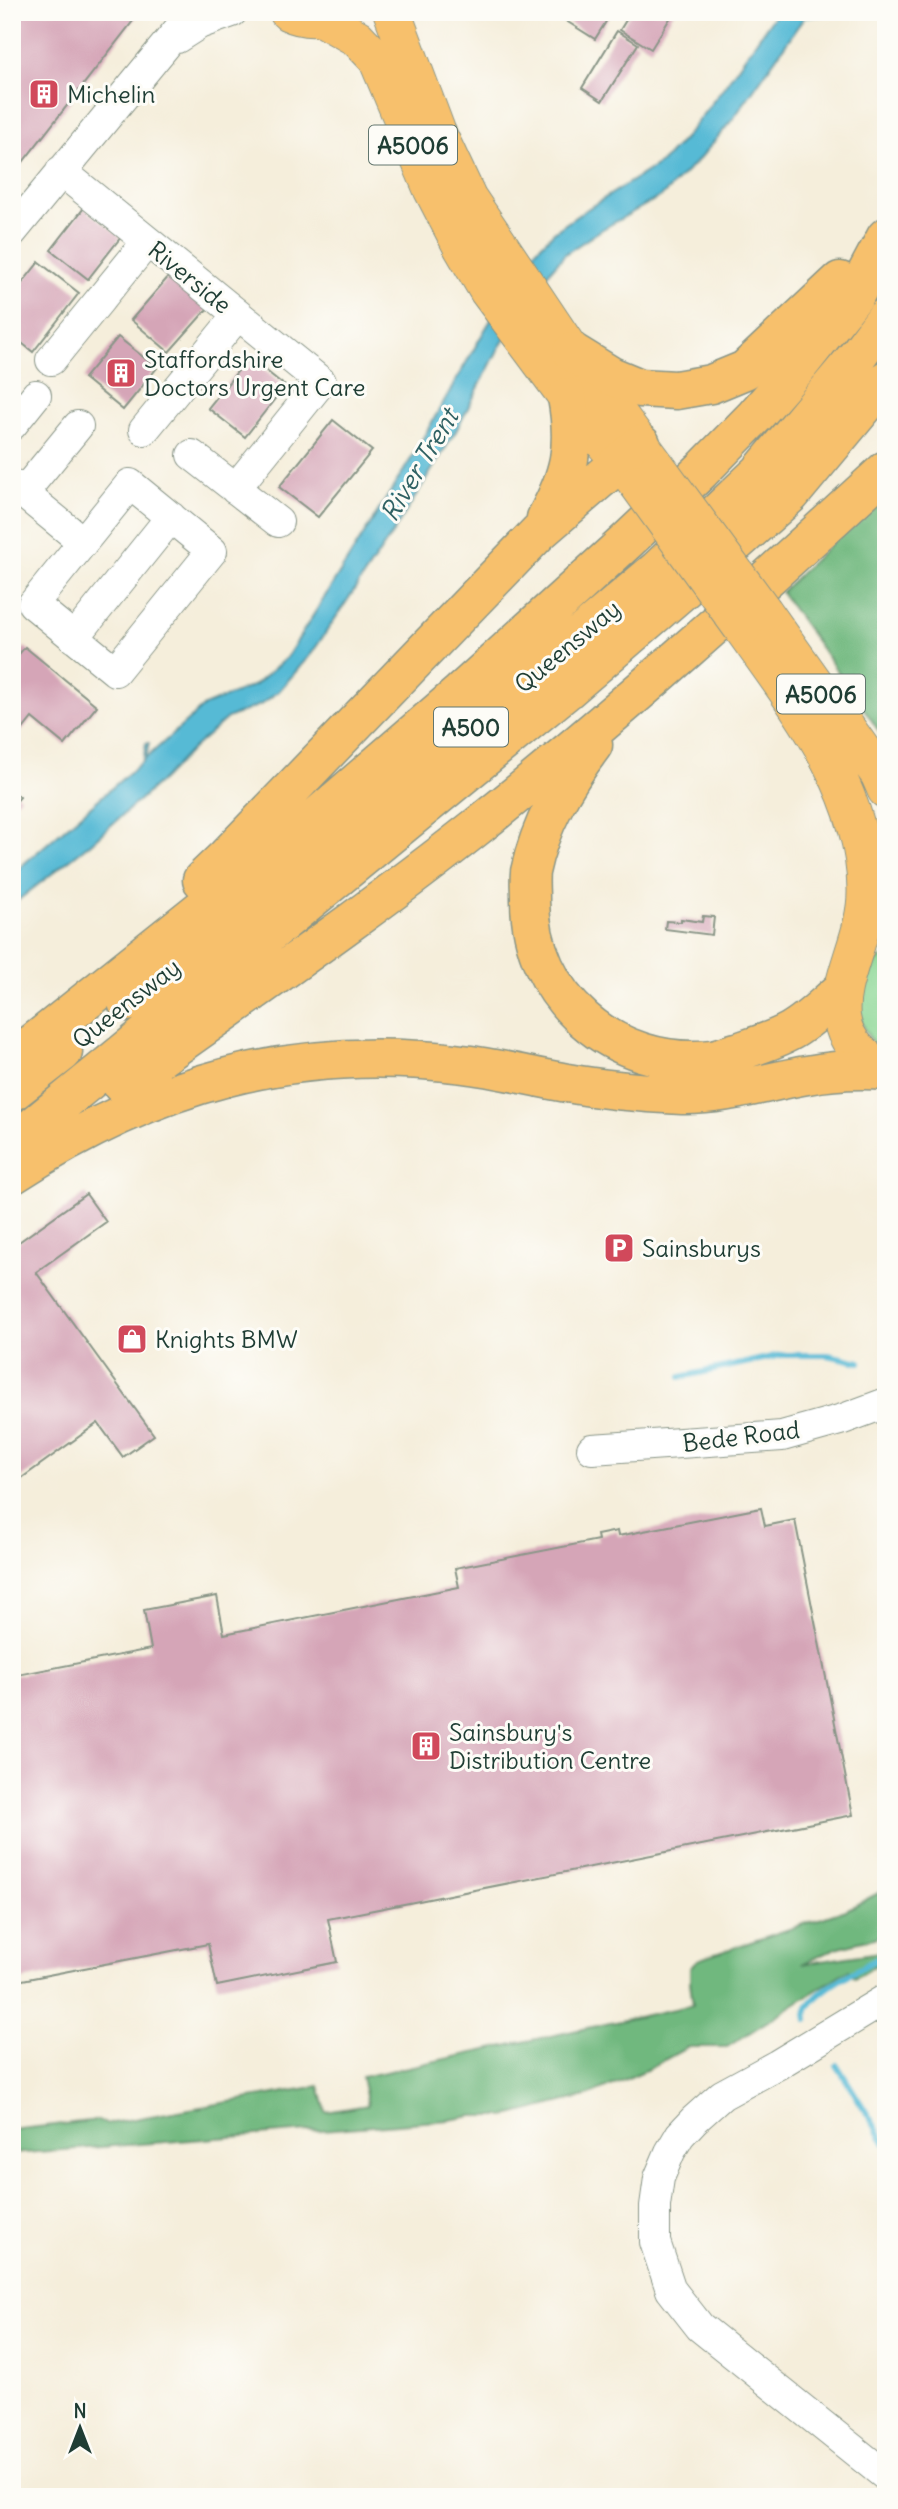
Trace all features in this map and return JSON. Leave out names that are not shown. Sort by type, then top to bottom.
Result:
[{"type":"highway","points":[[539,532],[562,488],[568,470],[572,423],[562,365],[611,376],[640,388],[658,390],[695,388],[729,378],[745,370],[832,290],[886,228]]},
{"type":"highway","points":[[12,1060],[318,815],[460,693],[646,524],[755,416],[796,369],[855,295],[886,237]]},
{"type":"highway","name":"Queensway","points":[[12,1092],[394,792],[657,570],[760,472],[886,317]]},
{"type":"highway","name":"Queensway","points":[[12,1144],[566,691],[683,590],[791,494],[886,380]]},
{"type":"highway","points":[[12,1054],[226,858],[539,532],[639,464]]},
{"type":"highway","points":[[12,1163],[336,934],[475,828],[623,704],[795,554],[886,470]]},
{"type":"highway","points":[[623,704],[575,769],[548,816],[530,875],[529,917],[544,969],[553,987],[576,1012],[607,1038],[642,1053],[676,1059],[713,1059],[758,1045],[792,1030],[846,980]]},
{"type":"highway","points":[[12,1175],[57,1146],[110,1118],[182,1089],[261,1068],[308,1061],[419,1059],[467,1064],[624,1091],[686,1095],[737,1090],[852,1069],[886,1070]]},
{"type":"main road","name":"A5006","points":[[393,12],[437,132],[500,278],[562,365],[617,415],[639,464],[753,620],[872,763],[886,790]]},
{"type":"main road","name":"A5006","points":[[303,14],[357,38],[377,59],[432,189],[461,247],[500,278]]},
{"type":"main road","name":"A5006","points":[[753,620],[797,706],[835,767],[853,810],[865,859],[867,893],[861,929],[846,980]]},
{"type":"main road","points":[[886,939],[864,951],[846,980],[840,1010],[847,1035],[867,1060],[886,1070]]},
{"type":"street","points":[[12,232],[193,12]]},
{"type":"street","points":[[171,42],[199,24],[232,12]]},
{"type":"street","name":"Riverside","points":[[61,171],[321,382],[235,489]]},
{"type":"street","points":[[51,360],[147,242]]},
{"type":"street","points":[[144,430],[237,316]]},
{"type":"street","points":[[12,425],[36,396]]},
{"type":"street","points":[[78,426],[18,489],[83,542]]},
{"type":"street","points":[[192,455],[278,522]]},
{"type":"street","points":[[130,484],[171,517],[212,551],[115,671],[33,604],[130,484]]},
{"type":"street","points":[[74,638],[171,517]]},
{"type":"street","name":"Bede Road","points":[[592,1449],[782,1436],[843,1419],[886,1403]]},
{"type":"street","points":[[886,1999],[722,2095],[694,2120],[680,2135],[659,2178],[655,2206],[655,2242],[671,2290],[700,2327],[886,2476]]},
{"type":"green space","points":[[886,490],[886,742],[781,592]]},
{"type":"green space","points":[[886,956],[886,1054],[875,1048],[855,1011],[863,979],[871,966]]},
{"type":"green space","points":[[886,1889],[886,1935],[836,1948],[802,1964],[886,1951],[886,1959],[855,1978],[848,1970],[727,2047],[688,2047],[646,2070],[590,2095],[507,2116],[472,2116],[12,2154],[12,2130],[98,2120],[106,2124],[319,2086],[326,2112],[368,2105],[362,2077],[693,2005],[690,1967],[697,1960],[846,1910]]},
{"type":"water","name":"River Trent","points":[[777,12],[808,12],[733,119],[701,157],[663,195],[565,254],[548,273],[499,348],[456,431],[394,531],[312,653],[279,691],[260,705],[227,718],[91,843],[12,905],[12,874],[143,761],[146,743],[149,743],[146,758],[204,706],[255,685],[287,657],[411,459],[531,255],[554,232],[662,162],[721,91]]},
{"type":"building","name":"Michelin","points":[[12,12],[140,12],[12,176]]},
{"type":"building","points":[[567,12],[612,12],[595,39],[563,19]]},
{"type":"building","points":[[631,12],[674,12],[651,49],[620,30]]},
{"type":"building","points":[[617,31],[638,44],[602,101],[582,88]]},
{"type":"building","points":[[84,208],[121,237],[88,279],[51,250]]},
{"type":"building","points":[[39,262],[79,293],[33,352],[12,335],[12,296]]},
{"type":"building","points":[[170,275],[208,308],[169,352],[131,320]]},
{"type":"building","name":"Staffordshire Doctors Urgent Care","points":[[118,337],[157,368],[123,410],[84,378]]},
{"type":"building","points":[[249,357],[285,386],[245,437],[208,408]]},
{"type":"building","points":[[333,420],[372,451],[318,517],[279,487]]},
{"type":"building","points":[[25,647],[97,706],[65,745],[32,718],[12,743],[12,662]]},
{"type":"building","points":[[12,790],[20,797],[12,806]]},
{"type":"building","points":[[703,916],[714,917],[712,935],[665,929],[666,921],[681,922],[681,919],[702,922]]},
{"type":"building","points":[[86,1194],[106,1222],[36,1272],[154,1435],[123,1457],[98,1423],[12,1485],[12,1247]]},
{"type":"building","name":"Sainsbury's Distribution Centre","points":[[761,1508],[765,1526],[795,1520],[853,1815],[328,1919],[337,1962],[217,1986],[208,1944],[12,1982],[12,1676],[151,1649],[144,1610],[217,1596],[224,1634],[459,1587],[455,1568],[598,1540],[597,1535],[617,1531],[618,1536]]},
{"type":"waterway","points":[[806,15],[835,12]]},
{"type":"waterway","points":[[681,1377],[781,1355],[828,1355],[860,1362]]},
{"type":"waterway","points":[[807,2019],[807,2010],[823,1991],[886,1954]]},
{"type":"waterway","points":[[837,2065],[886,2144]]},
{"type":"place","name":"Michelin","points":[[44,94]]},
{"type":"place","name":"Staffordshire Doctors Urgent Care","points":[[121,373]]},
{"type":"place","name":"Sainsburys","points":[[619,1248]]},
{"type":"place","name":"Knights BMW","points":[[132,1339]]},
{"type":"place","name":"Sainsbury's Distribution Centre","points":[[426,1746]]}]
